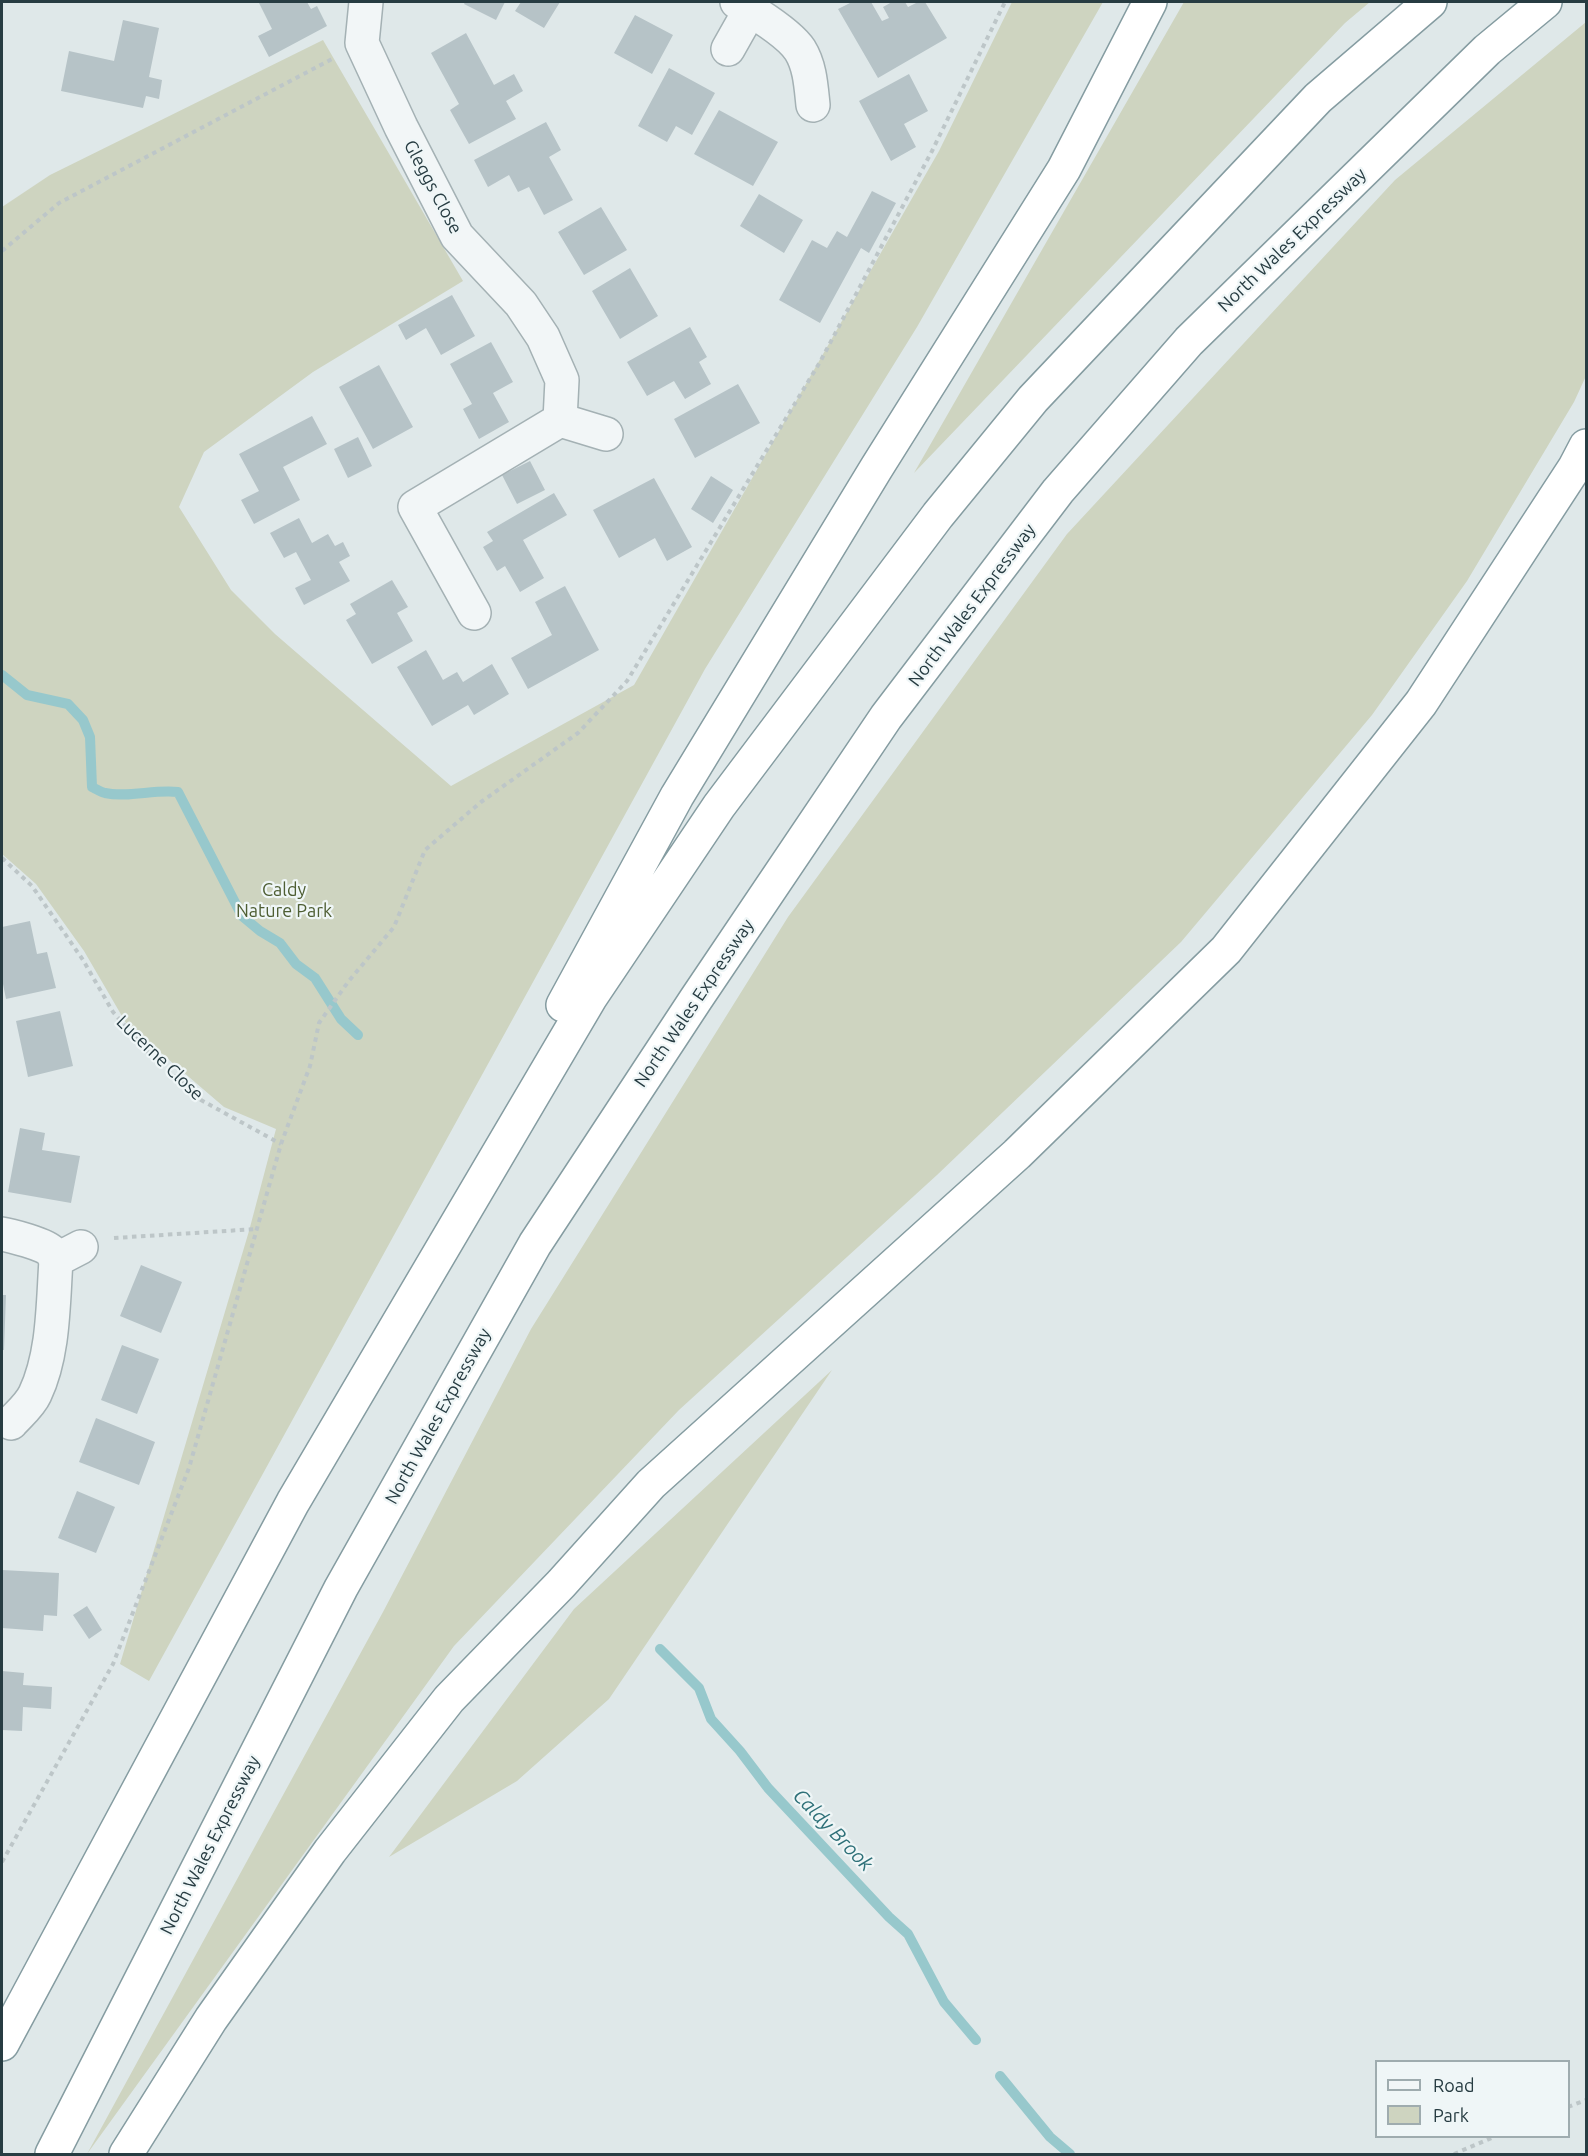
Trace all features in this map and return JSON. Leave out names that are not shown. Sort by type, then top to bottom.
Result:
[{"type":"highway","points":[[2,2044],[293,1502],[677,796],[870,477],[1064,169],[1150,2]]},
{"type":"highway","points":[[293,1502],[590,998],[719,806],[848,633],[938,515],[1033,399],[1318,98],[1430,2]]},
{"type":"highway","name":"North Wales Expressway","points":[[52,2154],[340,1588],[535,1244],[696,999],[886,717],[1058,491],[1189,341],[1487,50],[1545,2]]},
{"type":"highway","points":[[126,2154],[211,2019],[323,1860],[449,1699],[561,1584],[651,1484],[1017,1155],[1226,950],[1421,703],[1587,446]]},
{"type":"street","points":[[362,43],[366,2]]},
{"type":"street","points":[[728,50],[744,6],[776,28],[800,50],[810,74],[813,105]]},
{"type":"street","name":"Gleggs Close","points":[[362,43],[401,127],[457,236],[521,304],[543,336],[562,380],[560,420]]},
{"type":"street","points":[[474,613],[415,507],[560,420],[606,434]]},
{"type":"street","points":[[2,1234],[45,1246],[52,1251],[68,1253],[44,1370],[34,1396],[12,1429]]},
{"type":"path","points":[[2,1862],[113,1664],[189,1468],[281,1144],[310,1066],[319,1023],[348,982],[393,927],[425,850],[481,802],[578,733],[627,681],[820,362],[932,151],[1005,2]]},
{"type":"path","points":[[2,250],[59,203],[362,43]]},
{"type":"path","name":"Lucerne Close","points":[[2,858],[32,886],[82,960],[112,1012],[148,1052],[201,1100],[281,1144]]},
{"type":"path","points":[[68,1253],[116,1237],[257,1229]]},
{"type":"path","points":[[1570,2107],[1587,2100]]},
{"type":"path","points":[[1454,2154],[1491,2138]]},
{"type":"green space","name":"Caldy Nature Park","points":[[1012,2],[1103,2],[917,327],[705,669],[149,1681],[120,1664],[249,1231],[276,1129],[224,1107],[126,1023],[84,951],[36,884],[2,854],[2,207],[50,175],[323,40],[463,281],[313,372],[204,452],[179,507],[231,590],[275,634],[451,786],[634,685],[939,151]]},
{"type":"green space","points":[[1184,2],[1370,2],[1345,23],[914,473]]},
{"type":"green space","points":[[1586,22],[1586,376],[1574,402],[1467,581],[1372,715],[1181,942],[937,1175],[679,1410],[454,1646],[87,2154],[383,1612],[531,1329],[788,917],[1067,534],[1395,180]]},
{"type":"green space","points":[[832,1370],[609,1699],[517,1781],[389,1857],[574,1609]]},
{"type":"building","points":[[307,2],[311,9],[317,6],[327,26],[269,57],[258,36],[272,29],[259,3]]},
{"type":"building","points":[[465,2],[505,2],[496,20],[464,4]]},
{"type":"building","points":[[521,2],[560,2],[544,28],[515,11]]},
{"type":"building","points":[[852,2],[871,2],[882,21],[889,18],[883,7],[892,2],[905,2],[908,7],[918,2],[925,2],[947,38],[878,78],[838,9]]},
{"type":"building","points":[[635,15],[673,35],[652,74],[614,53]]},
{"type":"building","points":[[123,20],[159,28],[149,77],[162,80],[159,99],[146,96],[143,108],[61,91],[69,51],[114,61]]},
{"type":"building","points":[[466,33],[494,85],[514,74],[523,91],[506,101],[516,119],[469,144],[450,110],[459,104],[431,53]]},
{"type":"building","points":[[669,68],[715,93],[692,135],[676,126],[667,142],[638,126]]},
{"type":"building","points":[[909,74],[928,111],[904,124],[916,147],[891,161],[859,101]]},
{"type":"building","points":[[719,110],[778,142],[753,186],[694,154]]},
{"type":"building","points":[[546,122],[561,150],[549,157],[573,200],[544,215],[529,187],[518,192],[509,175],[488,187],[474,160]]},
{"type":"building","points":[[872,191],[896,203],[869,253],[861,248],[820,323],[779,300],[812,240],[827,248],[837,231],[847,237]]},
{"type":"building","points":[[759,194],[803,220],[784,253],[740,226]]},
{"type":"building","points":[[601,207],[627,250],[584,275],[558,232]]},
{"type":"building","points":[[630,268],[658,316],[620,339],[592,291]]},
{"type":"building","points":[[452,295],[475,336],[441,355],[426,328],[406,340],[398,325]]},
{"type":"building","points":[[690,327],[707,357],[699,362],[711,384],[685,399],[674,381],[647,396],[627,362]]},
{"type":"building","points":[[491,342],[513,382],[493,393],[509,422],[479,439],[463,409],[472,404],[450,364]]},
{"type":"building","points":[[379,365],[413,427],[373,449],[339,387]]},
{"type":"building","points":[[738,384],[760,423],[695,458],[674,419]]},
{"type":"building","points":[[312,416],[327,444],[283,467],[300,500],[254,524],[241,500],[259,491],[239,454]]},
{"type":"building","points":[[358,437],[372,466],[348,478],[334,449]]},
{"type":"building","points":[[530,461],[545,490],[517,504],[502,475]]},
{"type":"building","points":[[711,476],[733,490],[713,523],[691,509]]},
{"type":"building","points":[[654,478],[692,547],[667,561],[655,538],[619,558],[593,510]]},
{"type":"building","points":[[554,493],[567,515],[523,540],[544,578],[520,592],[505,566],[497,571],[483,547],[493,541],[487,532]]},
{"type":"building","points":[[299,518],[312,543],[328,534],[335,546],[343,542],[350,556],[339,562],[350,581],[304,605],[295,588],[311,580],[296,552],[284,558],[270,533]]},
{"type":"building","points":[[392,580],[408,607],[397,613],[413,641],[372,664],[346,620],[356,614],[350,604]]},
{"type":"building","points":[[565,586],[599,650],[528,689],[511,658],[552,635],[535,602]]},
{"type":"building","points":[[426,650],[443,680],[457,672],[463,682],[492,664],[509,694],[474,715],[468,705],[432,726],[397,667]]},
{"type":"building","points":[[30,921],[37,954],[47,952],[56,988],[6,999],[2,979],[2,927]]},
{"type":"building","points":[[60,1011],[73,1066],[28,1077],[16,1021]]},
{"type":"building","points":[[20,1128],[45,1133],[42,1150],[80,1156],[71,1203],[8,1192]]},
{"type":"building","points":[[141,1265],[182,1282],[161,1333],[120,1316]]},
{"type":"building","points":[[2,1295],[6,1295],[4,1350],[2,1350]]},
{"type":"building","points":[[122,1345],[159,1359],[137,1414],[101,1400]]},
{"type":"building","points":[[96,1418],[155,1442],[139,1485],[79,1462]]},
{"type":"building","points":[[77,1491],[115,1507],[96,1553],[58,1538]]},
{"type":"building","points":[[2,1570],[59,1573],[57,1616],[44,1615],[43,1631],[2,1628]]},
{"type":"building","points":[[87,1606],[102,1630],[89,1639],[73,1615]]},
{"type":"building","points":[[2,1671],[24,1673],[23,1685],[52,1687],[51,1709],[23,1707],[22,1731],[2,1730]]},
{"type":"waterway","name":"Caldy Brook","points":[[2,675],[27,695],[68,704],[83,720],[90,737],[92,787],[103,793],[114,794],[178,792],[242,916],[260,931],[280,943],[296,964],[315,978],[341,1019],[358,1035]]},
{"type":"waterway","name":"Caldy Brook","points":[[660,1649],[699,1688],[711,1719],[740,1751],[768,1788],[889,1917],[908,1934],[944,2002],[976,2040]]},
{"type":"waterway","name":"Caldy Brook","points":[[1000,2076],[1050,2137],[1070,2154]]}]
